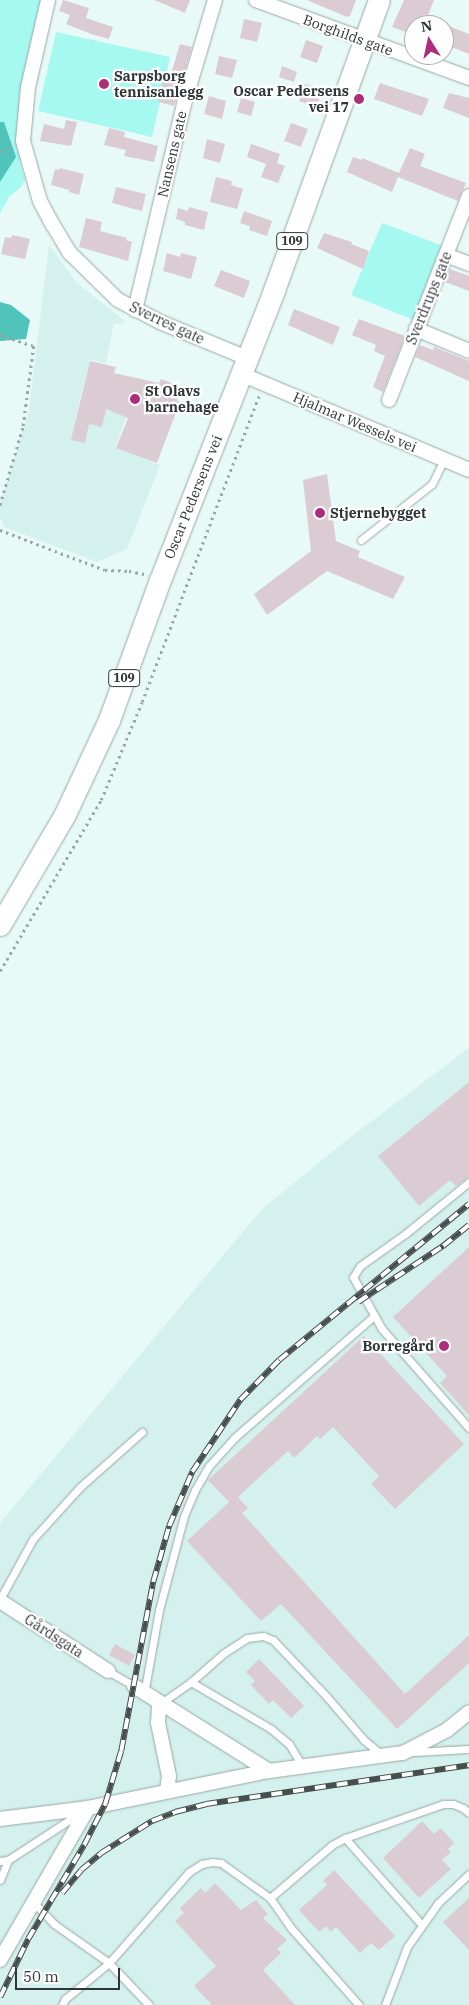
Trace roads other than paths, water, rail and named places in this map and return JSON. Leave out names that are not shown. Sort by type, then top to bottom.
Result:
[{"type":"main road","name":"Oscar Pedersens vei","points":[[0,925],[65,814],[84,777],[109,720],[160,580],[244,366],[380,0]]},
{"type":"street","name":"Sverres gate","points":[[48,0],[28,87],[23,141],[40,201],[70,253],[118,300],[244,366]]},
{"type":"street","name":"Nansens gate","points":[[135,310],[184,104],[215,0]]},
{"type":"street","name":"Borghilds gate","points":[[256,0],[469,78]]},
{"type":"street","name":"Sverdrups gate","points":[[389,400],[469,196]]},
{"type":"street","points":[[446,255],[469,264]]},
{"type":"street","points":[[416,330],[469,351]]},
{"type":"street","name":"Hjalmar Wessels vei","points":[[244,366],[469,470]]},
{"type":"street","name":"Gårdsgata","points":[[0,1600],[108,1671]]},
{"type":"street","points":[[139,1690],[269,1770]]},
{"type":"street","points":[[159,1704],[158,1723],[168,1768],[167,1791]]},
{"type":"street","points":[[0,1819],[88,1808],[269,1770],[403,1753],[447,1730],[469,1712]]},
{"type":"street","points":[[0,1960],[88,1808]]},
{"type":"lane","points":[[361,540],[432,484],[444,459]]},
{"type":"lane","points":[[469,1182],[405,1234],[365,1262],[354,1273],[354,1282],[374,1316],[408,1361],[469,1428]]},
{"type":"lane","points":[[108,1671],[139,1690],[184,1516],[195,1490],[209,1466],[234,1438],[374,1316]]},
{"type":"lane","points":[[0,1600],[33,1538],[80,1487],[142,1432]]},
{"type":"lane","points":[[159,1704],[191,1682],[224,1652],[247,1638],[263,1636],[273,1640],[327,1697],[364,1740],[385,1756]]},
{"type":"lane","points":[[191,1682],[271,1729],[289,1744],[302,1766]]},
{"type":"lane","points":[[403,1753],[469,1749]]},
{"type":"lane","points":[[270,1898],[332,1845],[345,1838],[442,1804],[453,1804],[469,1813]]},
{"type":"lane","points":[[0,1862],[8,1860],[88,1808]]},
{"type":"lane","points":[[345,1838],[422,1925]]},
{"type":"lane","points":[[0,1880],[8,1860]]},
{"type":"lane","points":[[62,2005],[65,2000],[109,1963],[190,1872],[202,1864],[221,1863],[270,1898],[291,1928],[359,2005]]},
{"type":"lane","points":[[385,2005],[407,1947],[438,1903],[469,1874]]},
{"type":"lane","points":[[33,1902],[54,1924],[109,1963],[149,2005]]},
{"type":"railway","points":[[0,1997],[28,1939],[84,1845],[105,1804],[121,1751],[153,1582],[169,1526],[192,1472],[240,1400],[279,1360],[469,1204]]},
{"type":"railway","points":[[358,1302],[443,1246],[469,1225]]},
{"type":"railway","points":[[62,1893],[81,1870],[101,1853],[152,1821],[175,1812],[206,1804],[469,1765]]},
{"type":"place","name":"Sarpsborg tennisanlegg","points":[[104,84]]},
{"type":"place","name":"Oscar Pedersens vei 17","points":[[359,99]]},
{"type":"place","name":"St Olavs barnehage","points":[[135,399]]},
{"type":"place","name":"Stjernebygget","points":[[320,513]]},
{"type":"place","name":"Borregård","points":[[444,1346]]}]
